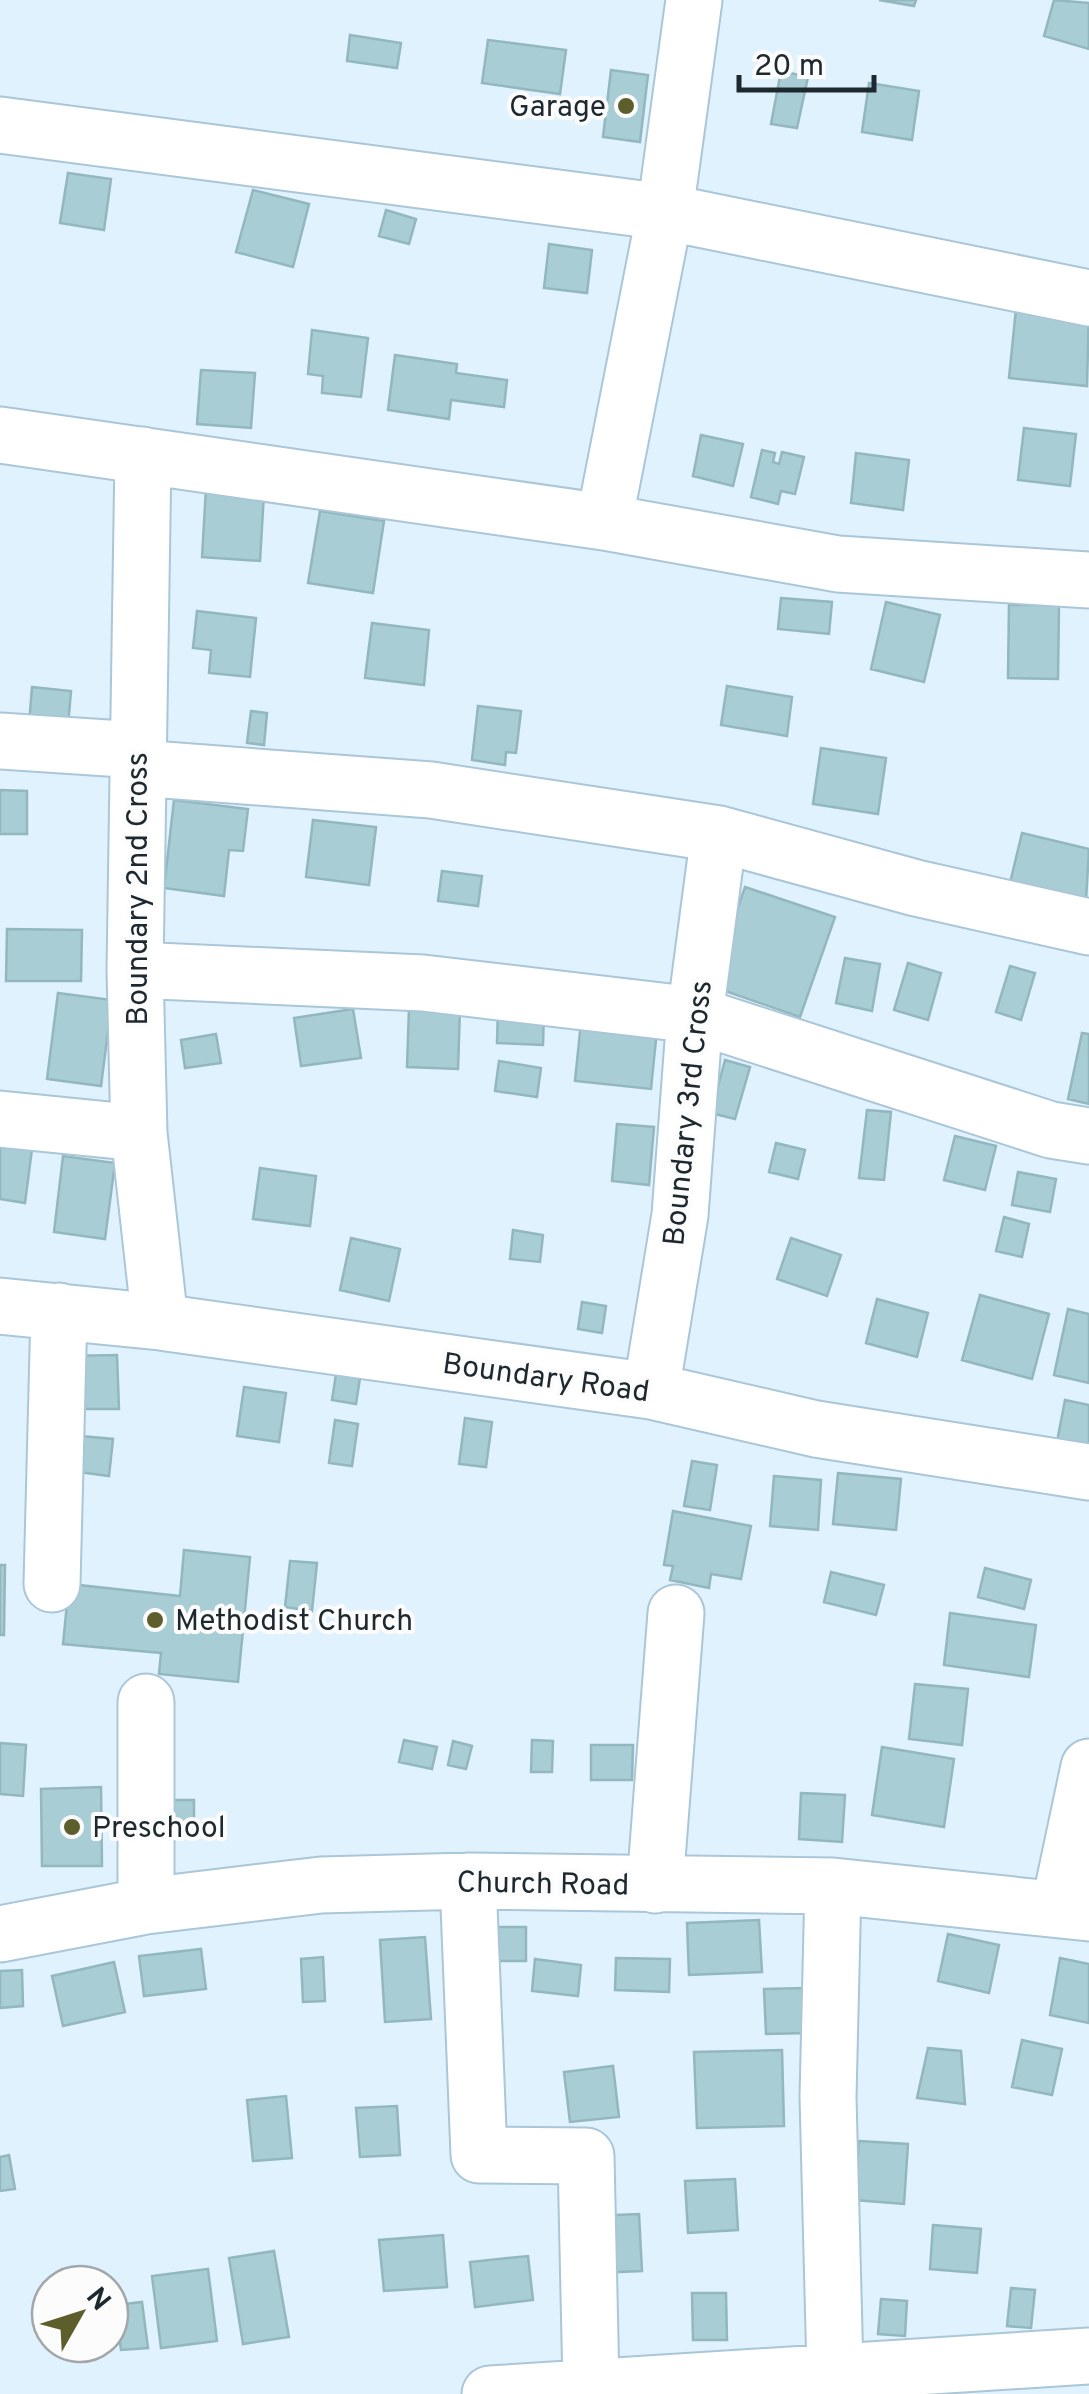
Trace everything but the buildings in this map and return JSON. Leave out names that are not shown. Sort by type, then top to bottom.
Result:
[{"type":"street","points":[[604,522],[665,212],[694,0]]},
{"type":"street","points":[[0,125],[665,212],[1089,298]]},
{"type":"street","points":[[0,436],[604,522],[838,564],[1089,580]]},
{"type":"street","name":"Boundary 2nd Cross","points":[[143,455],[134,970],[139,1133],[160,1322]]},
{"type":"street","points":[[0,741],[432,790],[719,834],[916,888],[1089,927]]},
{"type":"street","name":"Boundary 3rd Cross","points":[[650,1391],[680,1215],[695,1015],[719,834]]},
{"type":"street","points":[[134,970],[423,983],[695,1015],[1051,1130],[1089,1136]]},
{"type":"street","points":[[0,1119],[139,1133]]},
{"type":"street","name":"Boundary Road","points":[[0,1306],[160,1322],[650,1391],[816,1429],[1089,1472]]},
{"type":"street","points":[[52,1584],[59,1312]]},
{"type":"street","points":[[655,1885],[676,1613]]},
{"type":"street","points":[[146,1702],[146,1906]]},
{"type":"street","points":[[1074,1910],[1089,1767]]},
{"type":"street","points":[[468,1881],[479,2155],[586,2156],[566,2390]]},
{"type":"street","name":"Church Road","points":[[0,1934],[146,1906],[321,1884],[468,1881],[833,1886],[1074,1910]]},
{"type":"street","points":[[833,1886],[828,2097],[835,2370]]},
{"type":"street","points":[[490,2394],[835,2370],[1083,2369]]},
{"type":"place","name":"Garage","points":[[626,106]]},
{"type":"place","name":"Methodist Church","points":[[155,1620]]},
{"type":"place","name":"Preschool","points":[[72,1827]]}]
